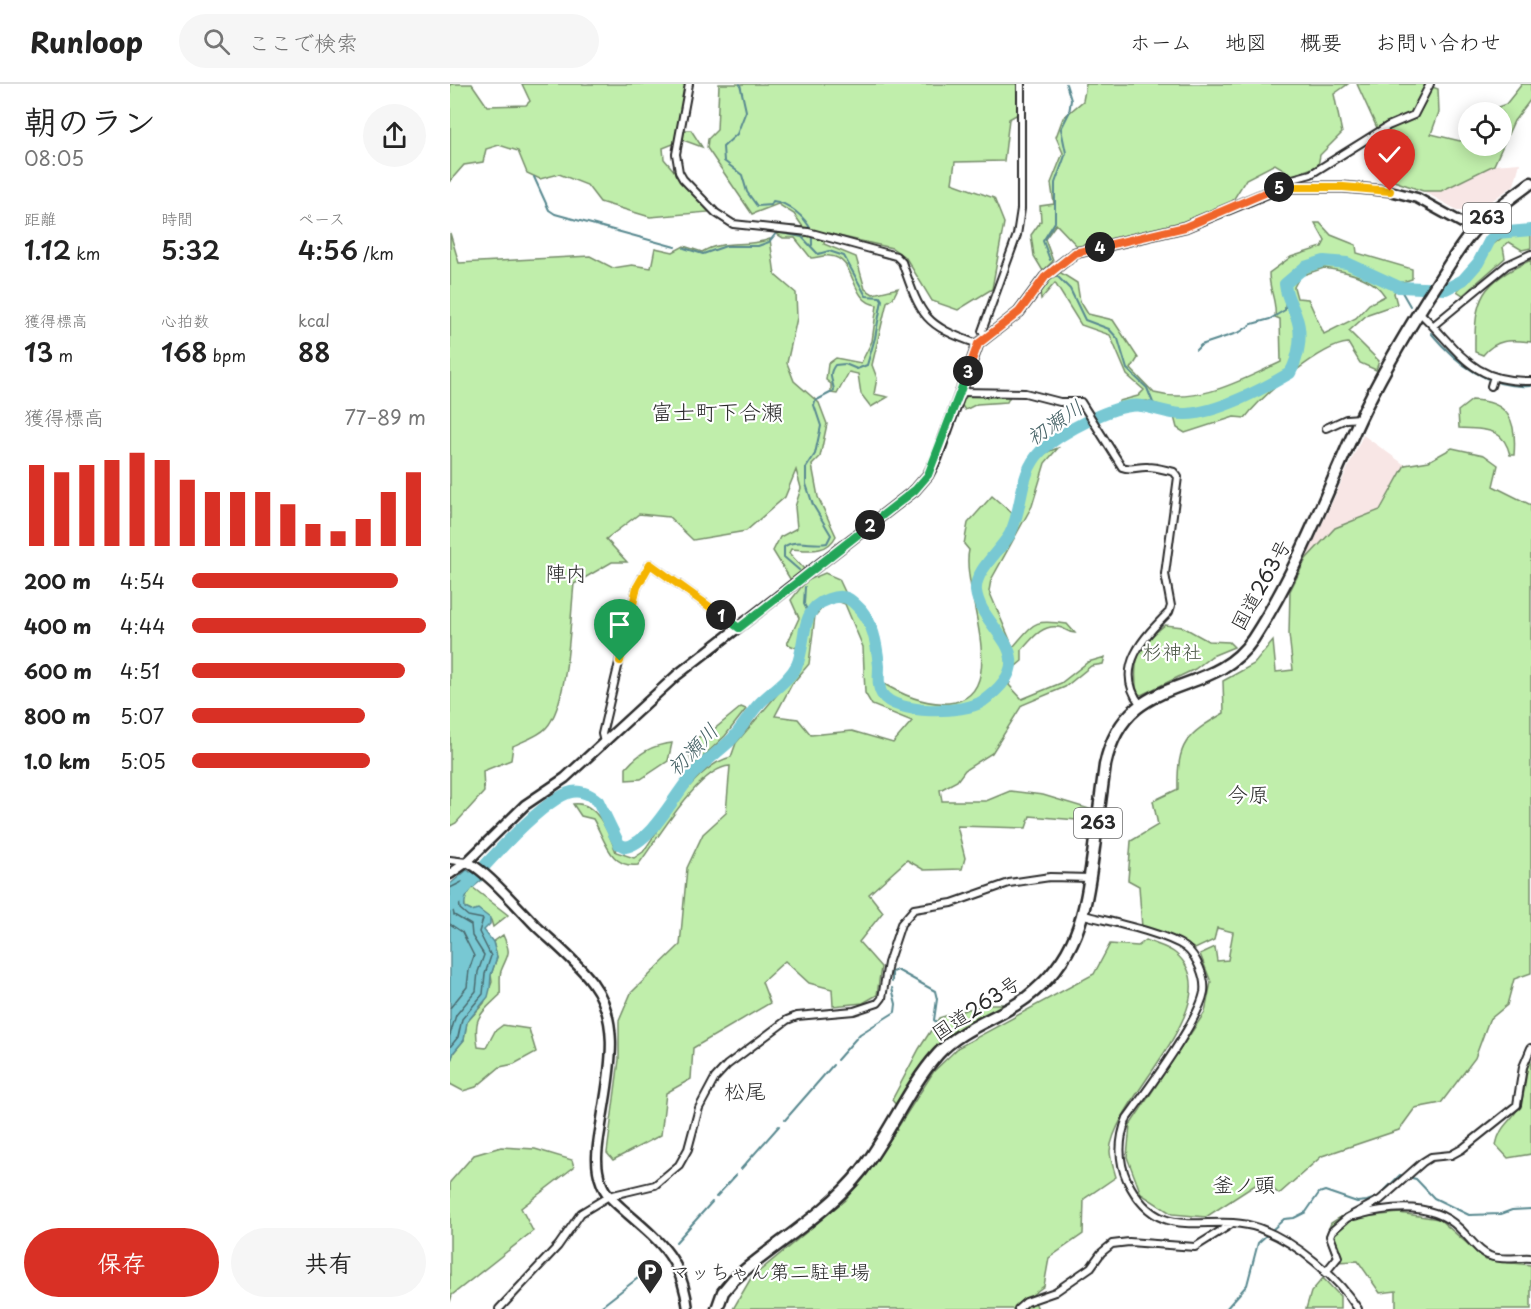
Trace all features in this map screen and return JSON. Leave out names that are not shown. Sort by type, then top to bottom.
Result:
[{"type":"highway","name":"国道263号","points":[[717,1309],[723,1292],[733,1280],[843,1191],[877,1148],[923,1072],[941,1050],[961,1035],[1014,1007],[1055,973],[1084,915],[1109,746],[1118,727],[1140,704],[1228,663],[1251,641],[1309,537],[1361,418],[1419,312],[1451,261],[1475,230],[1503,203],[1531,183]]},
{"type":"main road","points":[[450,874],[469,863],[512,816],[565,778],[677,675],[915,490],[928,475],[936,458],[959,393],[982,340],[1019,312],[1045,277],[1075,253],[1185,227],[1281,187],[1343,187],[1390,191],[1417,198],[1475,230]]},
{"type":"main road","points":[[469,863],[592,982],[605,1005],[610,1023],[610,1063],[597,1152],[601,1183],[609,1196],[670,1252],[680,1270],[688,1309]]},
{"type":"street","points":[[689,84],[676,154],[679,172],[716,213],[733,224],[808,232],[896,256],[902,262],[925,318],[935,326],[982,340],[982,331],[1017,235],[1021,209],[1021,84]]},
{"type":"street","points":[[1281,187],[1288,180],[1311,174],[1388,126],[1414,115],[1430,84]]},
{"type":"street","points":[[1434,326],[1507,265],[1531,254]]},
{"type":"street","points":[[1419,312],[1473,368],[1518,382],[1531,381]]},
{"type":"street","points":[[1491,386],[1494,376]]},
{"type":"street","points":[[959,393],[1025,393],[1060,402],[1081,402],[1122,467],[1160,468],[1174,472],[1178,477],[1165,574],[1171,606],[1169,612],[1140,640],[1132,658],[1131,678],[1136,698],[1140,704]]},
{"type":"street","points":[[1326,428],[1346,418],[1361,418]]},
{"type":"street","points":[[604,742],[602,734],[637,587],[650,564],[739,628]]},
{"type":"street","points":[[450,860],[469,863]]},
{"type":"street","points":[[499,1309],[558,1245],[581,1213],[609,1196],[655,1185],[679,1166],[688,1149],[699,1107],[715,1078],[727,1065],[787,1020],[796,1016],[854,1011],[878,1003],[882,998],[888,963],[901,924],[914,909],[952,903],[1009,883],[1050,877],[1090,878]]},
{"type":"street","points":[[1084,915],[1162,938],[1185,948],[1194,957],[1205,982],[1204,994],[1190,1024],[1127,1118],[1121,1132],[1121,1162],[1131,1188],[1147,1208],[1174,1221],[1204,1225],[1238,1222],[1262,1229],[1289,1244],[1325,1273],[1358,1309]]},
{"type":"street","points":[[1325,1273],[1338,1257],[1330,1236],[1332,1231],[1347,1218],[1380,1200],[1408,1174],[1431,1157],[1451,1155],[1462,1149],[1517,1105],[1523,1066],[1531,1048]]},
{"type":"street","points":[[1347,1218],[1370,1212],[1422,1209],[1440,1215],[1457,1225],[1484,1254],[1492,1257],[1531,1258]]},
{"type":"street","points":[[1018,1309],[1026,1302],[1055,1292],[1091,1267],[1101,1253],[1112,1244],[1129,1242],[1195,1247],[1238,1222]]},
{"type":"shaded area","points":[[1520,163],[1514,185],[1479,210],[1457,210],[1423,191],[1441,191],[1494,165]]},
{"type":"shaded area","points":[[1363,435],[1405,465],[1380,510],[1335,528],[1306,559]]},
{"type":"green space","points":[[450,84],[472,84],[487,106],[526,105],[530,101],[522,84],[687,84],[680,130],[691,130],[702,147],[683,140],[663,148],[664,159],[709,212],[650,217],[600,202],[587,185],[559,174],[540,179],[527,173],[518,151],[499,145],[486,149],[483,162],[464,165],[450,181]]},
{"type":"green space","points":[[719,84],[1019,84],[1018,114],[1009,119],[1004,161],[955,162],[952,183],[994,198],[1004,223],[992,289],[958,310],[932,301],[906,258],[892,248],[825,233],[824,244],[856,257],[865,289],[873,294],[898,288],[893,298],[887,302],[872,365],[877,378],[874,394],[888,397],[871,407],[861,394],[858,374],[849,372],[837,394],[831,393],[831,384],[826,380],[828,364],[836,358],[861,363],[872,341],[877,305],[868,302],[862,296],[845,264],[839,259],[828,256],[811,258],[795,238],[783,238],[775,233],[777,225],[803,227],[794,214],[778,204],[752,214],[707,148],[708,139],[717,130]]},
{"type":"green space","points":[[1086,84],[1348,84],[1334,94],[1342,133],[1320,155],[1318,166],[1293,175],[1275,164],[1246,179],[1232,202],[1185,224],[1078,247],[1056,224],[1045,239],[1053,261],[1043,271],[1034,256],[1031,235],[1041,221],[1040,206],[1054,204],[1051,183],[1063,153],[1056,137],[1063,118],[1083,101]]},
{"type":"green space","points":[[1357,84],[1424,84],[1438,89],[1439,112],[1431,134],[1458,141],[1458,156],[1498,156],[1494,165],[1441,191],[1423,191],[1394,181],[1386,173],[1382,139]]},
{"type":"green space","points":[[1522,84],[1531,84],[1531,99],[1512,125],[1512,102],[1508,102]]},
{"type":"green space","points":[[1315,223],[1320,223],[1331,235],[1356,245],[1357,253],[1412,269],[1412,279],[1399,283],[1394,293],[1397,304],[1368,314],[1349,331],[1379,361],[1376,370],[1360,363],[1348,343],[1337,346],[1323,352],[1293,373],[1264,397],[1245,418],[1234,417],[1185,433],[1177,428],[1172,409],[1147,401],[1119,404],[1119,401],[1138,396],[1144,390],[1127,375],[1110,335],[1081,325],[1055,283],[1041,299],[1040,291],[1058,271],[1077,283],[1080,301],[1088,314],[1113,320],[1138,358],[1131,369],[1154,393],[1187,396],[1203,393],[1235,383],[1281,362],[1280,319],[1275,317],[1269,273],[1291,257],[1322,247],[1325,241]],"holes":[[[1324,268],[1350,273],[1366,280],[1380,289],[1385,296],[1369,304],[1356,318],[1324,334],[1308,299],[1297,298],[1294,287],[1300,276]]]},
{"type":"green space","points":[[450,233],[459,263],[590,256],[613,268],[632,265],[651,268],[655,248],[673,252],[684,246],[702,252],[718,246],[762,242],[770,239],[775,275],[796,293],[797,318],[787,363],[794,381],[819,403],[827,424],[820,457],[812,465],[818,497],[836,536],[828,546],[817,550],[791,549],[789,553],[805,570],[792,582],[773,551],[780,537],[797,528],[795,507],[801,488],[796,470],[785,497],[746,531],[693,540],[669,517],[639,514],[606,539],[627,562],[612,562],[574,584],[564,681],[554,716],[543,731],[513,746],[511,760],[483,771],[484,792],[456,823],[450,826]]},
{"type":"green space","points":[[1531,234],[1531,248],[1522,250],[1509,242],[1503,247],[1505,258],[1463,295],[1457,291],[1480,267],[1491,246],[1503,237]]},
{"type":"green space","points":[[1531,260],[1531,342],[1505,341],[1488,349],[1483,355],[1475,352],[1476,318],[1484,294],[1501,276]]},
{"type":"green space","points":[[967,396],[1010,396],[1007,402],[977,404],[965,410],[960,403]]},
{"type":"green space","points":[[1472,400],[1495,404],[1508,415],[1514,432],[1514,455],[1510,455],[1503,439],[1491,431],[1459,428],[1458,411]]},
{"type":"green space","points":[[1058,448],[1045,463],[1032,506],[991,580],[989,591],[1013,647],[1031,627],[1041,622],[1067,624],[1075,633],[1056,627],[1039,632],[1022,650],[1022,661],[1015,667],[1009,685],[1022,699],[1061,683],[1088,662],[1105,657],[1103,664],[1091,666],[1065,687],[1022,705],[992,753],[965,770],[957,781],[940,790],[942,801],[986,801],[1010,791],[1043,795],[1096,811],[1093,827],[1079,829],[1077,820],[1030,816],[1026,828],[957,826],[965,858],[962,869],[924,870],[907,860],[869,894],[883,912],[859,942],[881,967],[877,995],[863,1003],[833,1006],[832,989],[809,983],[785,961],[762,982],[770,1003],[693,1048],[691,1079],[666,1093],[661,1135],[613,1160],[607,1153],[619,1060],[619,1021],[631,993],[680,945],[687,868],[703,834],[726,813],[730,766],[705,778],[692,791],[638,865],[629,865],[615,857],[593,819],[581,816],[573,804],[589,807],[595,813],[606,828],[616,852],[634,858],[643,852],[681,796],[705,771],[717,762],[731,757],[736,743],[803,664],[804,651],[787,644],[799,618],[791,600],[806,581],[825,573],[839,579],[847,596],[873,625],[881,682],[907,695],[936,703],[955,702],[971,693],[980,678],[982,658],[968,567],[969,550],[964,544],[968,523],[992,496],[1013,514],[1020,515],[1030,475],[1039,458]],"holes":[[[837,601],[845,604],[863,647],[865,693],[872,705],[912,721],[893,743],[852,731],[811,735],[798,719],[775,716],[792,684],[809,664],[815,616],[824,606]]]},
{"type":"green space","points":[[1452,448],[1484,455],[1498,465],[1493,486],[1531,505],[1531,973],[1514,979],[1507,1005],[1489,1020],[1475,1058],[1441,1103],[1415,1108],[1399,1130],[1322,1156],[1279,1194],[1263,1180],[1206,1217],[1172,1214],[1141,1194],[1127,1157],[1130,1125],[1205,1012],[1211,982],[1200,954],[1215,947],[1217,961],[1228,960],[1233,932],[1217,928],[1214,940],[1195,949],[1176,938],[1142,928],[1139,886],[1128,880],[1131,841],[1158,825],[1153,801],[1178,789],[1179,761],[1186,742],[1201,728],[1224,713],[1223,681],[1254,664],[1273,641],[1276,672],[1293,670],[1289,634],[1290,591],[1306,559],[1335,528],[1380,510],[1405,465],[1429,461]]},
{"type":"green space","name":"杉神社","points":[[1165,625],[1183,627],[1208,641],[1229,642],[1234,647],[1212,656],[1195,669],[1141,695],[1137,693],[1135,671],[1139,654],[1149,640]]},
{"type":"green space","points":[[741,707],[746,709],[725,736],[693,766],[689,755],[696,749],[694,738],[707,735]]},
{"type":"green space","points":[[672,743],[668,761],[641,779],[626,780],[626,768],[636,758],[652,748]]},
{"type":"green space","points":[[472,887],[508,915],[493,927],[491,920],[465,908],[464,900]]},
{"type":"green space","points":[[503,935],[508,950],[500,973],[500,995],[479,1017],[476,1029],[478,1047],[486,1048],[495,1031],[503,1025],[529,1029],[536,1052],[514,1064],[500,1067],[476,1087],[463,1091],[450,1084],[450,1063],[454,1052],[464,1040],[467,1022],[484,1003],[492,982],[491,975],[497,957],[493,942]]},
{"type":"green space","points":[[1146,940],[1175,953],[1189,973],[1190,997],[1181,1023],[1166,1050],[1116,1129],[1110,1151],[1116,1177],[1084,1199],[1083,1234],[1049,1258],[1044,1286],[1032,1295],[1038,1309],[733,1309],[751,1278],[845,1200],[891,1138],[934,1071],[959,1047],[1094,974],[1110,944],[1138,946]]},
{"type":"green space","points":[[986,1004],[1012,1004],[968,1025],[944,1040],[921,1065],[896,1105],[892,1100],[919,1049],[939,1018]]},
{"type":"green space","points":[[1531,1054],[1531,1154],[1508,1158],[1496,1145],[1500,1132],[1517,1111],[1522,1100]]},
{"type":"green space","points":[[501,1147],[535,1149],[572,1160],[574,1167],[521,1208],[533,1231],[452,1295],[450,1302],[450,1182],[474,1155]]},
{"type":"green space","points":[[1347,1213],[1356,1218],[1399,1213],[1439,1219],[1486,1260],[1531,1265],[1531,1309],[1396,1309],[1396,1291],[1380,1293],[1358,1261],[1335,1262],[1326,1235],[1331,1223]]},
{"type":"green space","points":[[1323,1278],[1340,1296],[1340,1309],[1306,1309],[1311,1292]]},
{"type":"water","points":[[467,870],[482,880],[467,895],[465,908],[471,911],[478,909],[490,918],[490,924],[484,930],[493,942],[497,957],[491,975],[488,997],[467,1022],[464,1040],[454,1052],[450,1063],[450,884]]},
{"type":"waterway","points":[[740,84],[746,111],[737,134],[723,147],[724,161],[742,175],[747,192],[757,206],[771,205],[773,201],[778,202],[790,207],[800,215],[811,230],[812,245]]},
{"type":"waterway","points":[[1050,260],[1043,241],[1055,222],[1055,183],[1066,153],[1061,129],[1069,113],[1071,100],[1066,84]]},
{"type":"waterway","points":[[534,177],[549,210],[555,214],[675,247]]},
{"type":"waterway","name":"初瀬川","points":[[450,906],[489,861],[523,827],[539,812],[568,793],[584,793],[598,801],[619,844],[625,847],[635,844],[644,837],[662,817],[692,775],[730,741],[758,705],[794,671],[811,612],[821,602],[828,599],[848,598],[866,617],[877,650],[879,688],[889,701],[901,706],[930,710],[961,708],[983,701],[1002,684],[1010,670],[1011,656],[1006,644],[980,606],[976,591],[977,583],[984,568],[1010,534],[1028,470],[1041,451],[1074,428],[1118,409],[1142,406],[1175,413],[1198,413],[1240,399],[1290,373],[1296,360],[1300,337],[1298,323],[1285,284],[1305,267],[1324,261],[1347,263],[1399,287],[1446,289],[1463,280],[1478,263],[1490,240],[1497,233],[1531,230]]},
{"type":"waterway","points":[[684,248],[703,254],[726,246],[758,246],[769,242],[777,232],[802,237],[818,254],[829,251],[844,256],[866,296],[880,297],[882,300],[867,365],[857,369],[845,364],[835,365],[831,375],[834,391],[815,401],[814,405],[821,426],[815,454],[806,468],[806,484],[813,505],[831,535],[827,543],[793,543],[784,547],[784,557],[799,570]]},
{"type":"waterway","points":[[1056,275],[1070,289],[1085,320],[1109,329],[1118,339],[1127,369],[1147,388],[1156,410]]},
{"type":"waterway","points":[[1399,287],[1410,306]]},
{"type":"waterway","points":[[1196,350],[1201,345],[1270,319],[1285,310],[1286,296]]},
{"type":"waterway","points":[[1431,333],[1452,355],[1487,379],[1515,386],[1531,386]]},
{"type":"waterway","points":[[805,587],[804,604],[810,616]]},
{"type":"waterway","points":[[892,982],[892,972],[897,970],[935,991],[937,999],[934,1020],[939,1025]]},
{"type":"waterway","points":[[837,1060],[860,1034],[895,1012],[896,1004],[892,988]]},
{"type":"waterway","points":[[785,1120],[833,1065]]},
{"type":"waterway","points":[[741,1169],[779,1126]]},
{"type":"waterway","points":[[716,1197],[736,1175]]},
{"type":"waterway","points":[[1226,1309],[1247,1285],[1258,1243],[1284,1219],[1294,1218],[1306,1212],[1319,1193],[1325,1191],[1357,1202],[1367,1201],[1378,1197],[1400,1175],[1416,1179],[1434,1198],[1469,1215],[1501,1214],[1512,1210],[1531,1209]]},
{"type":"waterway","points":[[676,1242],[712,1202]]},
{"type":"waterway","points":[[598,1309],[656,1264]]},
{"type":"place","name":"マッちゃん第二駐車場","points":[[650,1295]]},
{"type":"district","name":"富士町下合瀬","points":[[717,412]]},
{"type":"district","name":"陣内","points":[[566,574]]},
{"type":"district","name":"今原","points":[[1248,795]]},
{"type":"district","name":"松尾","points":[[745,1092]]},
{"type":"district","name":"釜ノ頭","points":[[1244,1185]]},
{"type":"route","points":[[620,661],[637,587],[650,564],[739,628],[915,490],[928,475],[936,458],[978,344],[985,336],[1019,312],[1045,277],[1075,253],[1185,227],[1281,187],[1320,186],[1390,191]]}]
